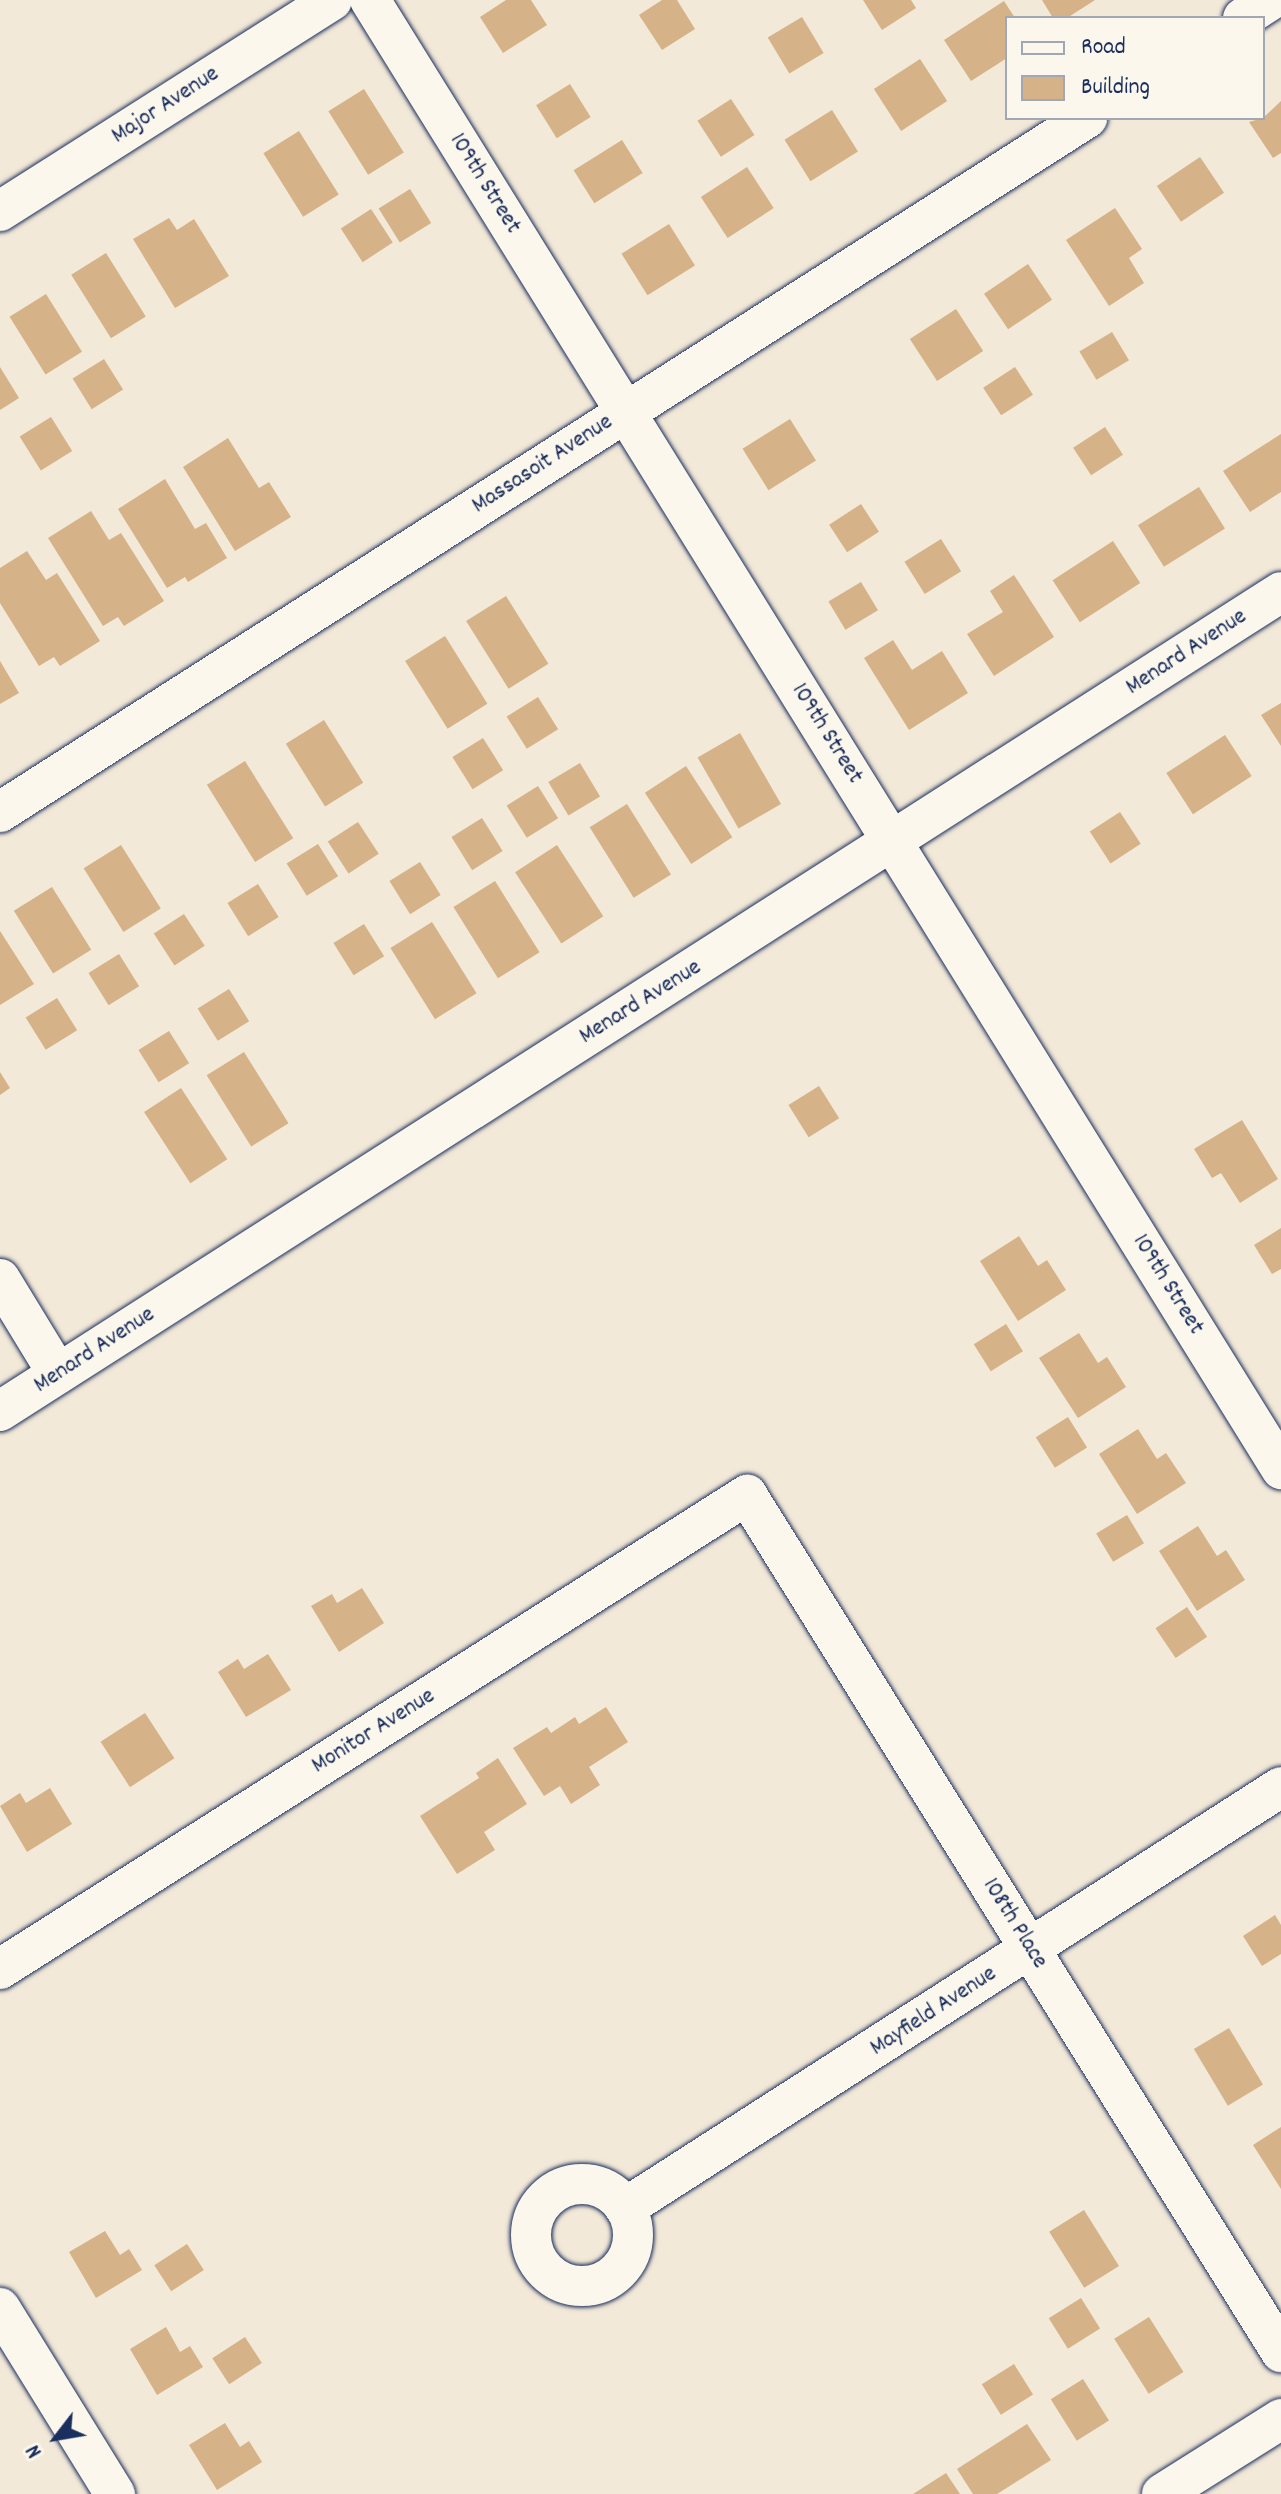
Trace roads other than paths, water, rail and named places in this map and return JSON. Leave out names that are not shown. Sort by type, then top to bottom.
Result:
[{"type":"street","name":"Major Avenue","points":[[0,211],[332,0]]},
{"type":"street","name":"109th Street","points":[[370,0],[1281,1469]]},
{"type":"street","points":[[1246,16],[1271,0]]},
{"type":"street","name":"Massasoit Avenue","points":[[0,812],[1084,120]]},
{"type":"street","name":"Menard Avenue","points":[[0,1411],[1281,592]]},
{"type":"street","points":[[0,1279],[58,1374]]},
{"type":"street","name":"108th Place","points":[[747,1495],[1281,2352]]},
{"type":"street","name":"Monitor Avenue","points":[[0,1969],[747,1495]]},
{"type":"street","name":"Mayfield Avenue","points":[[625,2208],[1281,1787]]},
{"type":"street","points":[[0,2308],[115,2494]]},
{"type":"street","points":[[1162,2494],[1281,2419]]}]
